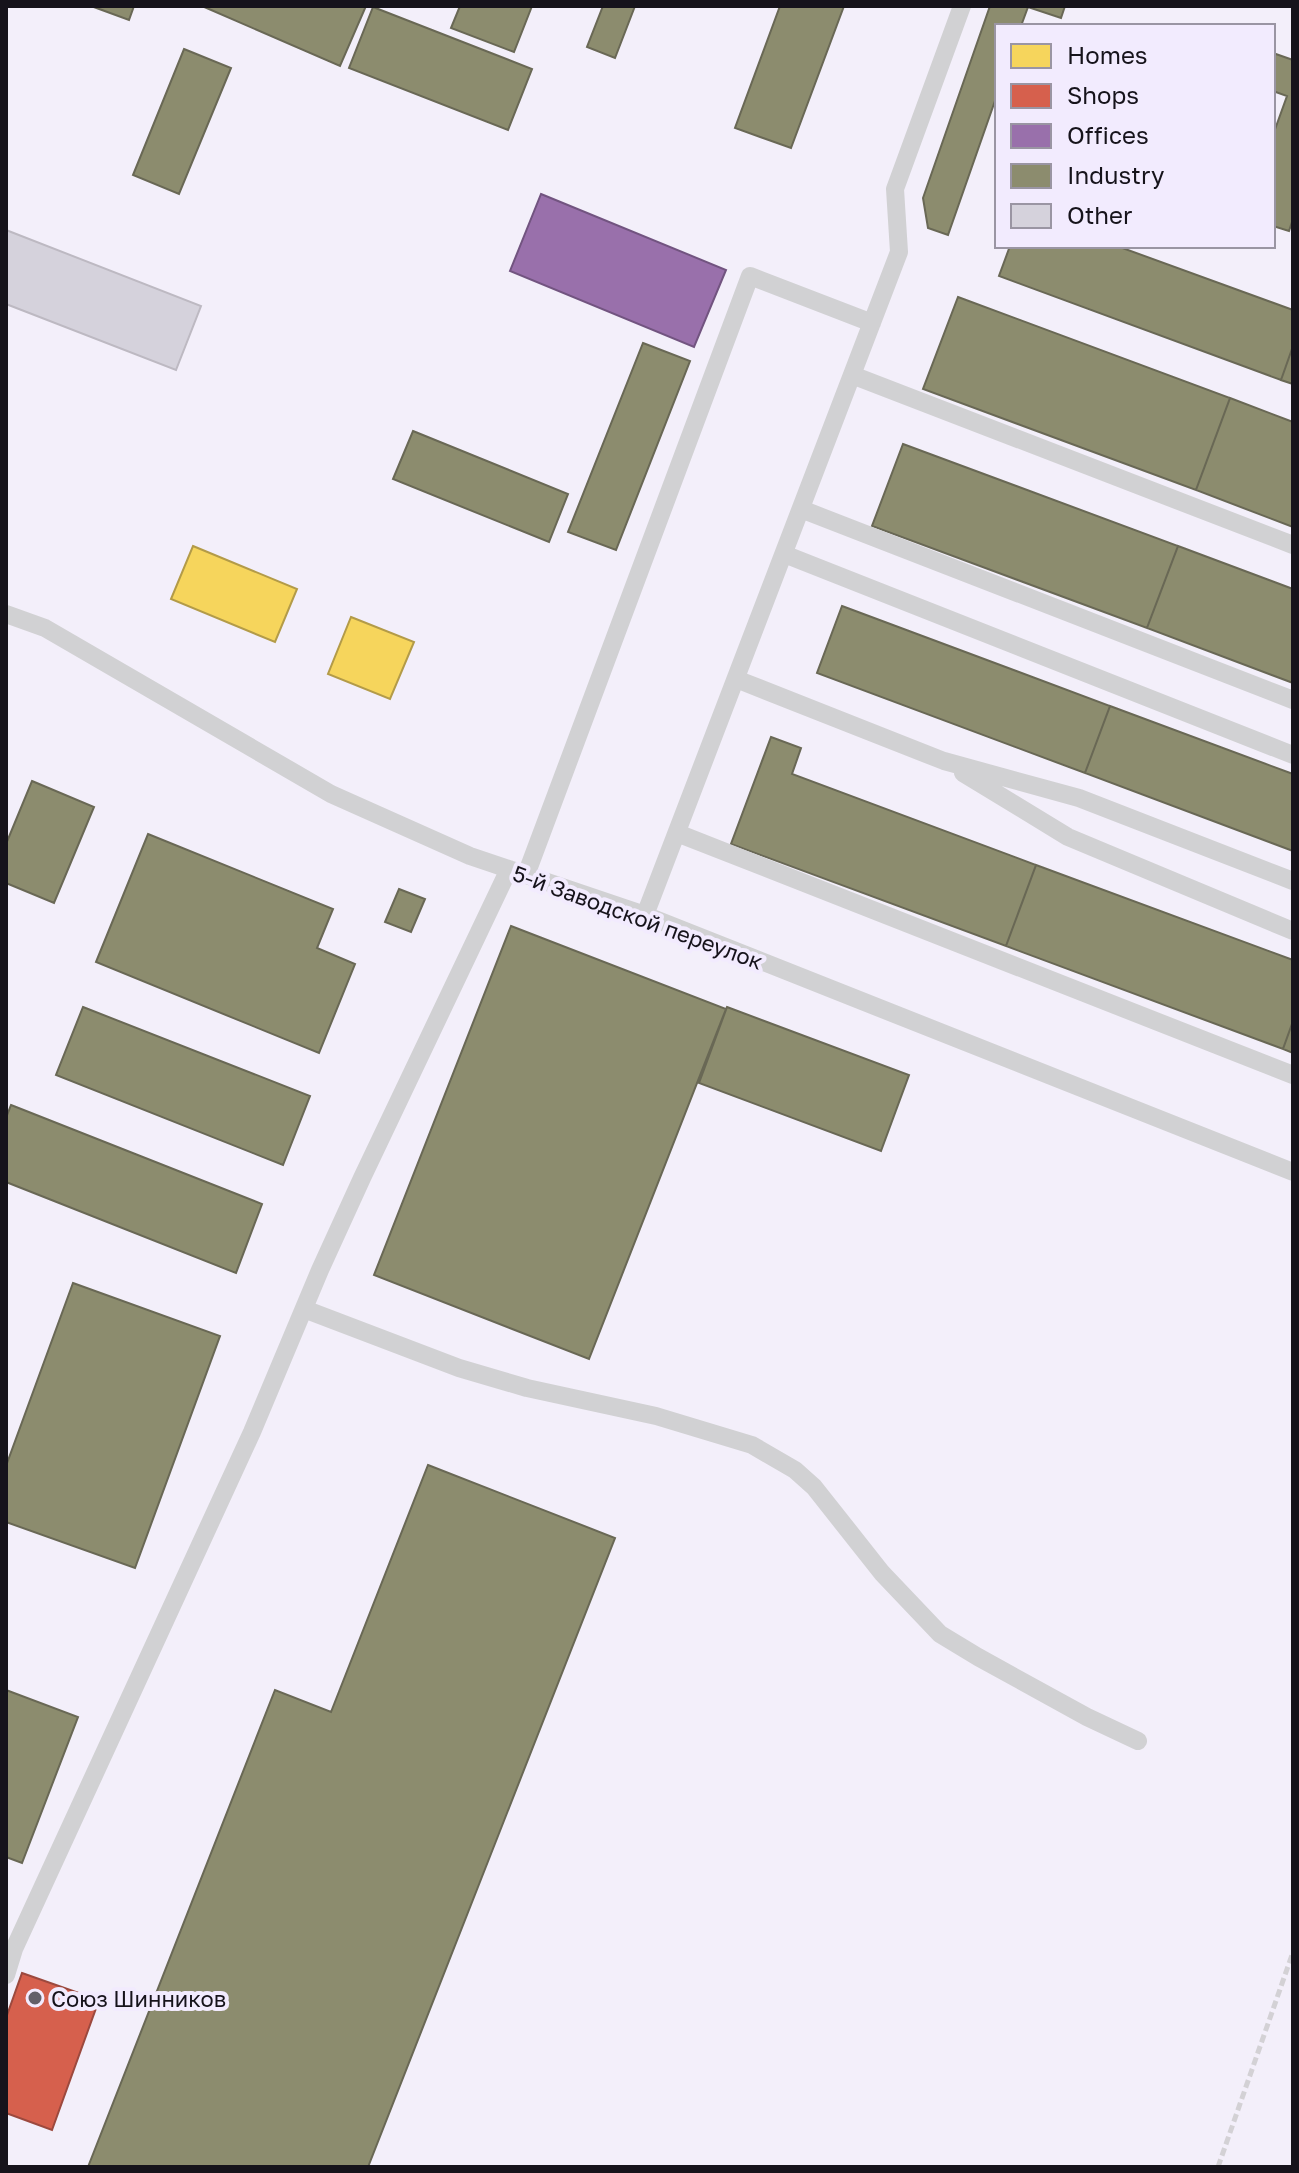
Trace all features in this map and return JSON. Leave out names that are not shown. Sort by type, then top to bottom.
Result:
[{"type":"lane","points":[[645,915],[899,252],[895,189],[962,6]]},
{"type":"lane","points":[[6,1975],[14,1949],[252,1432],[362,1178],[518,872],[750,276],[872,323]]},
{"type":"lane","points":[[852,375],[1293,545]]},
{"type":"lane","points":[[801,509],[1293,700]]},
{"type":"lane","points":[[784,554],[1293,755]]},
{"type":"lane","name":"5-й Заводской переулок","points":[[6,614],[45,628],[331,794],[470,856],[645,915],[1293,1172]]},
{"type":"lane","points":[[736,679],[944,761],[1079,798],[1293,881]]},
{"type":"lane","points":[[944,761],[1068,837],[1293,931]]},
{"type":"lane","points":[[677,833],[1293,1075]]},
{"type":"lane","points":[[304,1309],[459,1368],[527,1388],[656,1416],[752,1445],[795,1470],[814,1487],[882,1573],[940,1634],[1087,1717],[1138,1741]]},
{"type":"path","points":[[1218,2167],[1293,1952]]},
{"type":"building: Homes","points":[[193,546],[297,589],[275,642],[171,599]]},
{"type":"building: Homes","points":[[351,617],[414,642],[390,699],[328,674]]},
{"type":"building: Shops","points":[[22,1973],[99,2000],[52,2130],[6,2113],[6,2018]]},
{"type":"building: Offices","points":[[541,194],[726,270],[694,347],[510,271]]},
{"type":"building: Industry","points":[[91,6],[134,6],[129,20]]},
{"type":"building: Industry","points":[[202,6],[366,6],[340,66]]},
{"type":"building: Industry","points":[[460,6],[532,6],[514,52],[451,28]]},
{"type":"building: Industry","points":[[603,6],[635,6],[615,58],[587,47]]},
{"type":"building: Industry","points":[[780,6],[844,6],[791,148],[735,128]]},
{"type":"building: Industry","points":[[990,6],[1065,6],[1061,18],[1028,7],[1022,24],[995,24],[995,101],[948,235],[928,228],[923,198]]},
{"type":"building: Industry","points":[[373,7],[532,69],[508,130],[349,68]]},
{"type":"building: Industry","points":[[184,49],[231,68],[179,194],[133,175]]},
{"type":"building: Industry","points":[[1275,54],[1293,60],[1293,219],[1289,231],[1275,227],[1275,129],[1287,96],[1275,92]]},
{"type":"building: Industry","points":[[1009,248],[1122,248],[1293,310],[1293,346],[1281,380],[999,276]]},
{"type":"building: Industry","points":[[958,297],[1230,398],[1196,490],[923,389]]},
{"type":"building: Industry","points":[[643,343],[690,361],[616,550],[568,532]]},
{"type":"building: Industry","points":[[1293,346],[1293,384],[1281,380]]},
{"type":"building: Industry","points":[[1230,398],[1293,422],[1293,527],[1196,490]]},
{"type":"building: Industry","points":[[413,431],[568,494],[549,542],[393,479]]},
{"type":"building: Industry","points":[[903,444],[1178,546],[1147,628],[872,526]]},
{"type":"building: Industry","points":[[1178,546],[1293,589],[1293,683],[1147,628]]},
{"type":"building: Industry","points":[[842,606],[1110,706],[1085,773],[817,673]]},
{"type":"building: Industry","points":[[1110,706],[1293,774],[1293,851],[1085,773]]},
{"type":"building: Industry","points":[[771,737],[801,748],[792,774],[1036,865],[1006,946],[731,844]]},
{"type":"building: Industry","points":[[32,781],[94,807],[54,903],[6,883],[6,844]]},
{"type":"building: Industry","points":[[148,834],[333,909],[317,948],[355,964],[319,1053],[96,962]]},
{"type":"building: Industry","points":[[1036,865],[1293,960],[1293,1021],[1283,1049],[1006,946]]},
{"type":"building: Industry","points":[[399,889],[425,899],[411,932],[385,922]]},
{"type":"building: Industry","points":[[511,926],[726,1009],[589,1359],[374,1275]]},
{"type":"building: Industry","points":[[83,1007],[310,1096],[283,1165],[56,1075]]},
{"type":"building: Industry","points":[[727,1007],[909,1075],[881,1151],[699,1083]]},
{"type":"building: Industry","points":[[1293,1021],[1293,1053],[1283,1049]]},
{"type":"building: Industry","points":[[11,1105],[262,1204],[236,1273],[6,1182],[6,1118]]},
{"type":"building: Industry","points":[[73,1283],[220,1336],[135,1568],[6,1522],[6,1466]]},
{"type":"building: Industry","points":[[428,1465],[615,1538],[368,2167],[88,2167],[275,1690],[331,1712]]},
{"type":"building: Industry","points":[[6,1690],[78,1717],[22,1863],[6,1857]]},
{"type":"building: Other","points":[[6,230],[201,306],[176,370],[6,304]]},
{"type":"place","name":"Союз Шинников","points":[[35,1998]]}]
